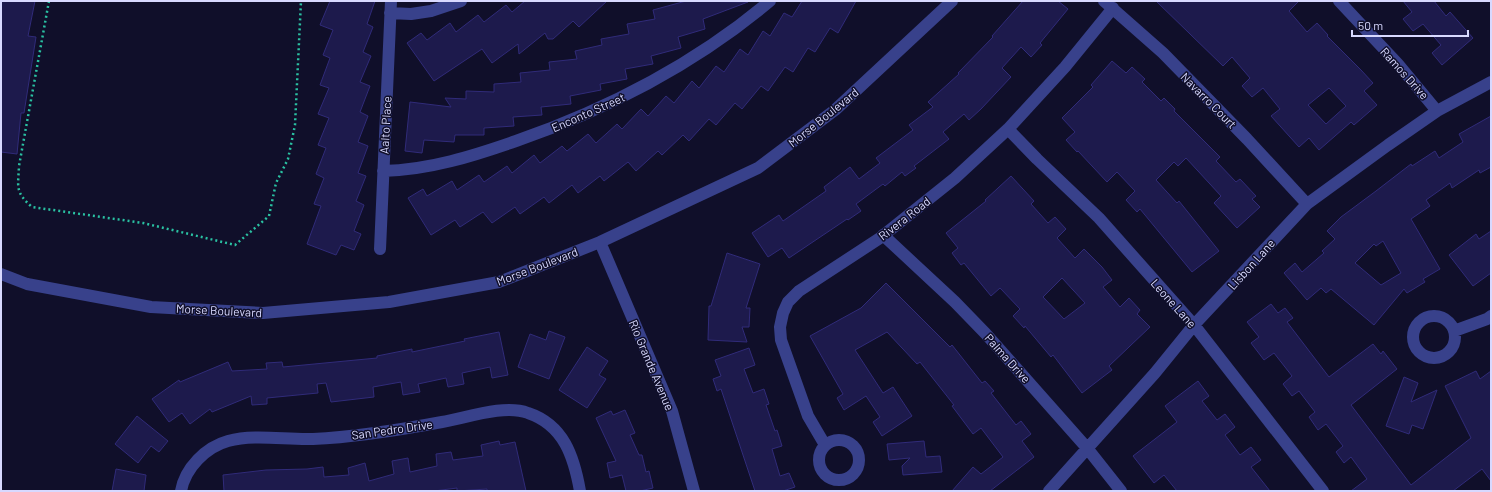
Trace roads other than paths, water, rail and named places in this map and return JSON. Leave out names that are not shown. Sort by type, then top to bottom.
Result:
[{"type":"street","points":[[391,7],[410,14],[430,11],[461,1]]},
{"type":"street","name":"Enconto Street","points":[[383,171],[406,170],[434,166],[481,154],[569,122],[603,107],[690,60],[724,37],[770,1]]},
{"type":"street","name":"Morse Boulevard","points":[[1,274],[27,284],[151,307],[263,313],[389,302],[499,282],[600,242],[758,168],[835,110],[952,1]]},
{"type":"street","name":"Ramos Drive","points":[[1339,1],[1398,64],[1437,111]]},
{"type":"street","name":"Rivera Road","points":[[825,445],[808,416],[781,340],[780,327],[783,313],[788,302],[799,291],[883,235],[955,178],[1008,129],[1065,67],[1108,5]]},
{"type":"street","name":"Navarro Court","points":[[1108,5],[1163,53],[1248,139],[1307,204]]},
{"type":"street","name":"Aalto Place","points":[[380,249],[391,7]]},
{"type":"street","name":"Lisbon Lane","points":[[1049,491],[1155,373],[1194,326],[1307,204],[1437,111],[1491,82]]},
{"type":"street","name":"Leone Lane","points":[[1008,129],[1037,159],[1100,218],[1194,326],[1323,491]]},
{"type":"street","name":"Palma Drive","points":[[883,235],[960,307],[1017,368],[1087,448],[1121,491]]},
{"type":"street","name":"Rio Grande Avenue","points":[[600,242],[672,411],[694,491]]},
{"type":"street","points":[[1454,331],[1491,316]]},
{"type":"street","name":"San Pedro Drive","points":[[181,491],[188,472],[198,460],[212,448],[228,441],[244,438],[313,439],[348,436],[510,410],[528,412],[544,421],[559,434],[570,451],[580,491]]}]
